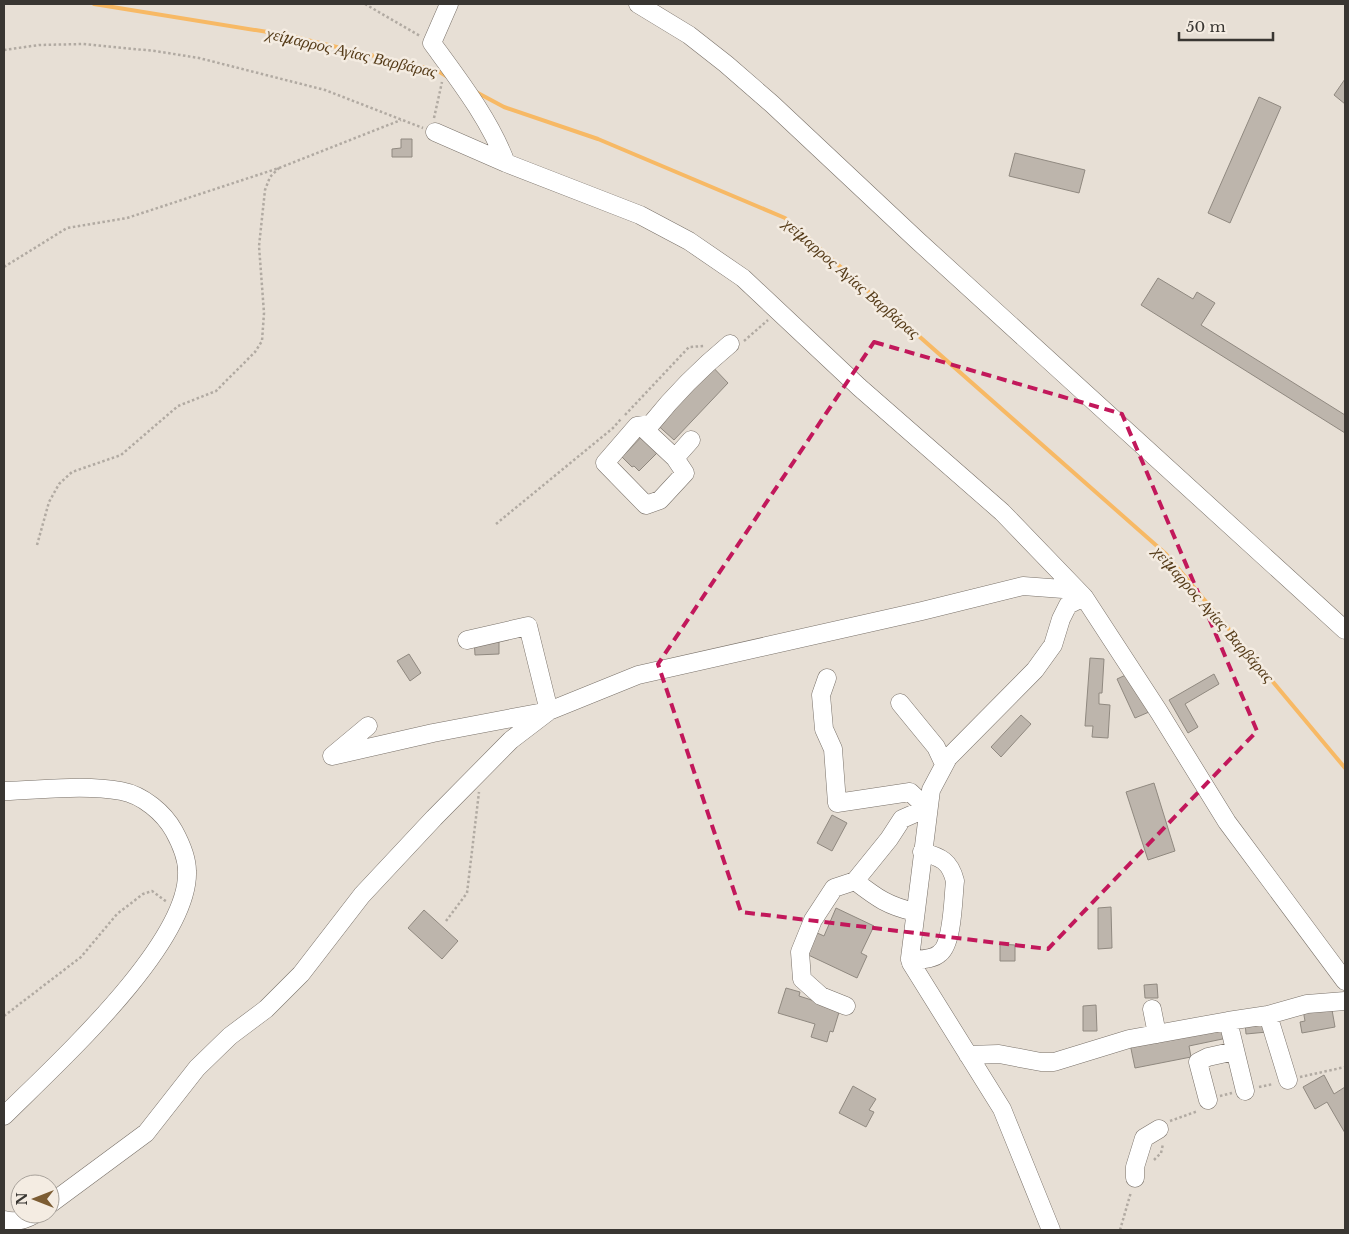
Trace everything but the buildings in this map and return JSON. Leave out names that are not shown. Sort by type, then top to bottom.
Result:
[{"type":"street","points":[[449,4],[432,43],[450,80],[486,123],[499,145],[506,163]]},
{"type":"street","points":[[638,4],[689,35],[772,104],[917,240],[1345,630]]},
{"type":"street","points":[[435,132],[506,163],[640,215],[689,242],[743,278],[860,387],[1002,512],[1084,597],[1160,712],[1227,822],[1345,981]]},
{"type":"street","points":[[641,426],[675,458],[685,473],[660,500],[646,504],[605,463],[636,426],[651,424],[708,362],[730,344]]},
{"type":"street","points":[[675,458],[691,440]]},
{"type":"street","points":[[368,726],[332,756],[433,733],[549,711],[638,675],[922,611],[1023,586],[1063,589],[1084,597]]},
{"type":"street","points":[[1051,1230],[1002,1109],[910,960],[930,790],[948,758],[1035,670],[1053,645],[1061,619],[1068,605],[1084,597]]},
{"type":"street","points":[[467,640],[528,626],[549,711]]},
{"type":"street","points":[[827,678],[821,695],[824,729],[833,750],[837,803],[910,792],[927,808]]},
{"type":"street","points":[[900,703],[936,746],[944,764]]},
{"type":"street","points":[[60,1197],[146,1133],[197,1068],[230,1036],[266,1009],[301,974],[362,895],[511,740],[549,711]]},
{"type":"street","points":[[4,791],[84,788],[123,791],[151,804],[168,821],[180,842],[187,870],[184,893],[176,915],[160,944],[140,972],[88,1034],[4,1116]]},
{"type":"street","points":[[846,1006],[821,996],[802,979],[800,952],[813,920],[834,888],[855,881],[889,839],[902,819],[927,808]]},
{"type":"street","points":[[910,960],[932,958],[941,953],[948,942],[955,881],[953,873],[945,862],[938,856],[922,852]]},
{"type":"street","points":[[855,881],[879,900],[897,908],[915,912]]},
{"type":"street","points":[[968,1055],[999,1054],[1041,1062],[1054,1062],[1129,1039],[1268,1015],[1307,1004],[1345,1001]]},
{"type":"street","points":[[1152,1009],[1157,1034]]},
{"type":"street","points":[[1268,1015],[1288,1080]]},
{"type":"street","points":[[1228,1021],[1245,1091]]},
{"type":"street","points":[[1208,1100],[1198,1062],[1208,1057],[1235,1051]]},
{"type":"street","points":[[1135,1178],[1135,1167],[1144,1138],[1159,1129]]},
{"type":"path","points":[[365,4],[432,43]]},
{"type":"path","points":[[4,50],[39,45],[83,44],[155,51],[198,58],[325,90],[435,132],[438,122],[433,121],[450,80]]},
{"type":"path","points":[[4,267],[67,228],[127,218],[279,168],[402,120]]},
{"type":"path","points":[[37,545],[49,502],[59,484],[72,472],[122,455],[178,406],[216,390],[255,352],[262,340],[264,314],[259,246],[265,190],[270,177],[279,168]]},
{"type":"path","points":[[446,921],[467,893],[482,770]]},
{"type":"path","points":[[4,1016],[81,957],[117,914],[143,894],[152,891],[156,892],[168,903],[176,915]]},
{"type":"path","points":[[1120,1230],[1135,1178],[1161,1153],[1164,1140],[1159,1129],[1162,1125],[1201,1109],[1208,1100],[1224,1094],[1245,1091],[1345,1067]]},
{"type":"highlighted area","points":[[874,342],[1122,414],[1257,731],[1048,949],[741,912],[658,664]]},
{"type":"waterway","name":"χείμαρρος Αγίας Βαρβάρας","points":[[94,4],[286,35],[438,71],[448,77]]},
{"type":"waterway","name":"χείμαρρος Αγίας Βαρβάρας","points":[[476,92],[504,107],[598,139],[785,218],[1166,554],[1345,768]]}]
